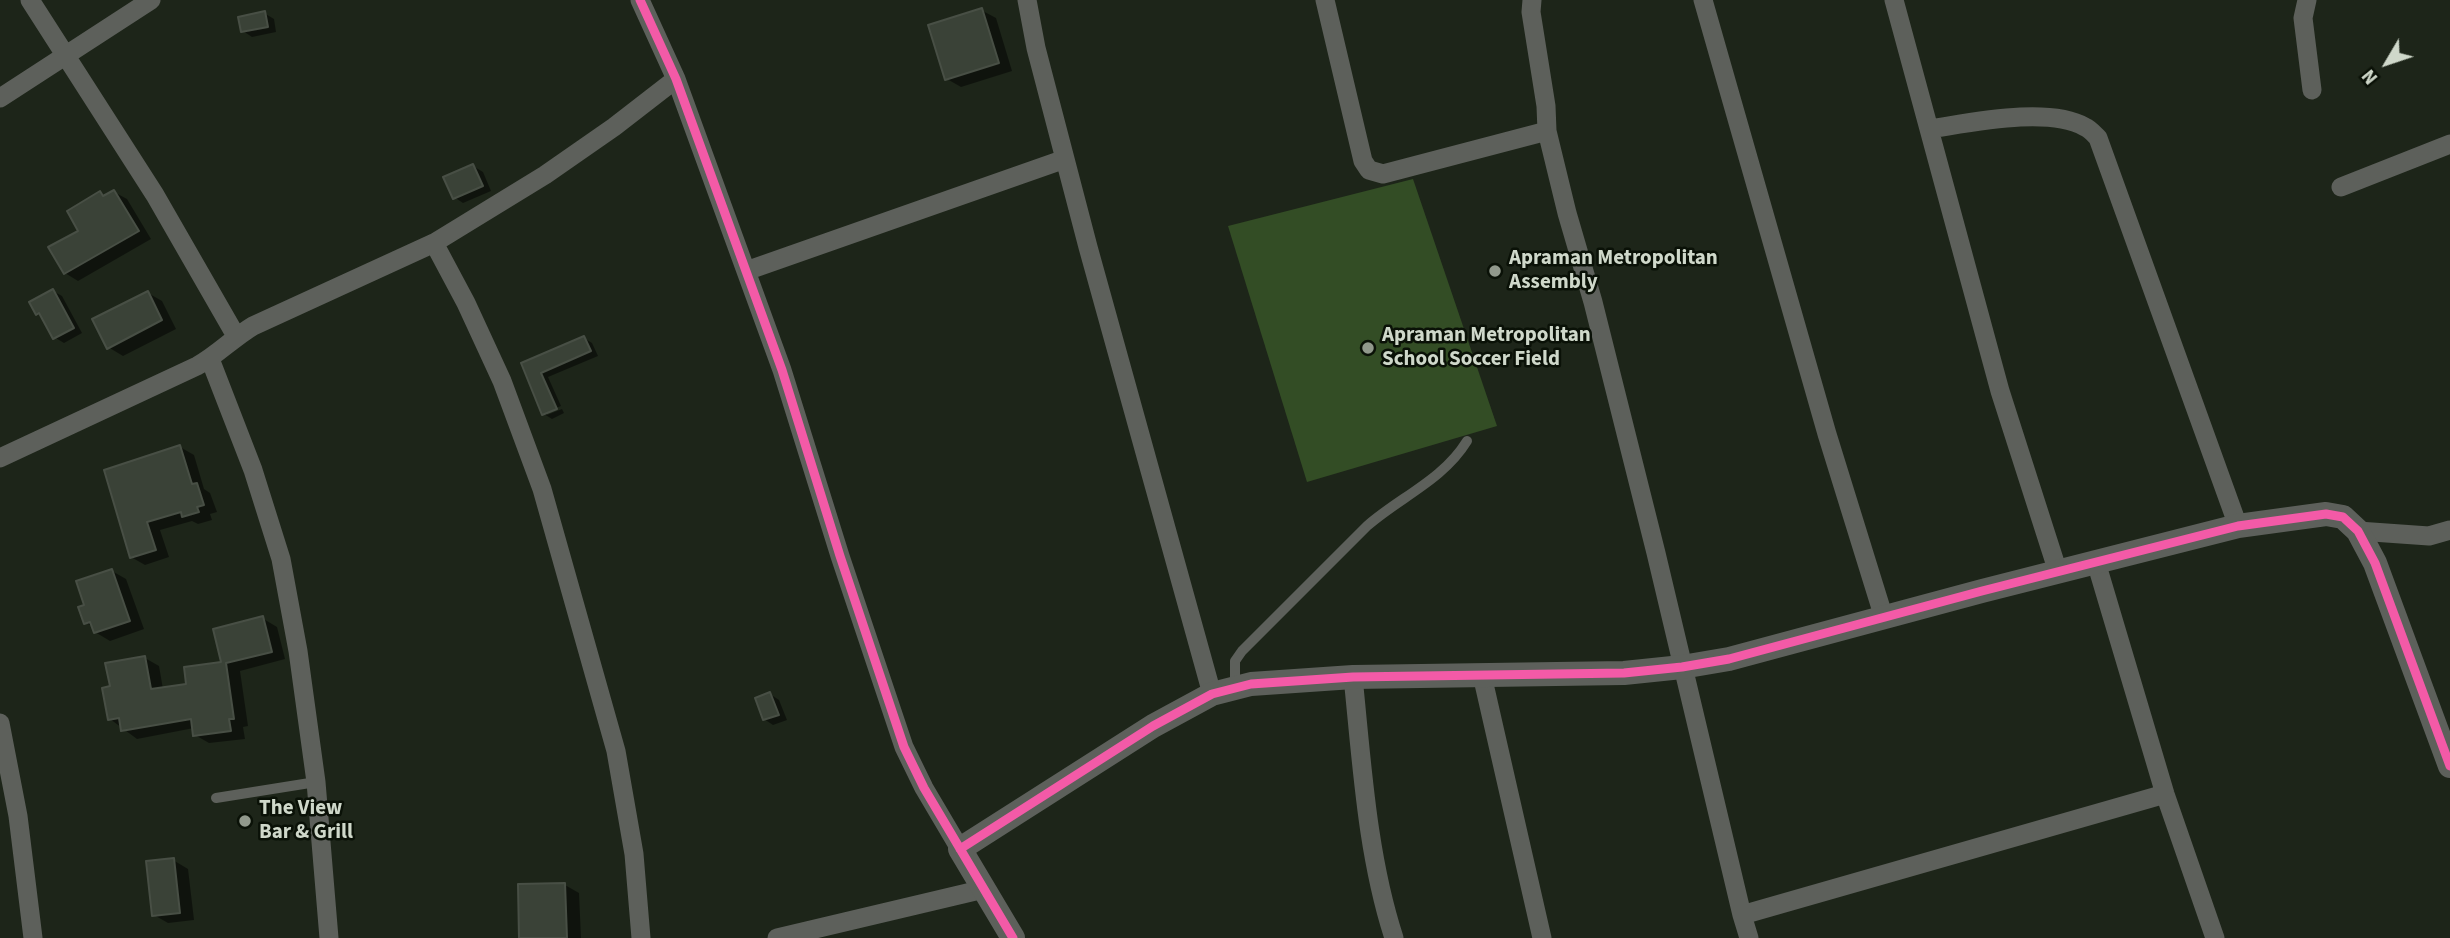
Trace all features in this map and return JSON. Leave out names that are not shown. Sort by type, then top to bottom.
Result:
[{"type":"street","points":[[30,0],[155,195],[236,336]]},
{"type":"street","points":[[0,98],[151,0]]},
{"type":"street","points":[[640,0],[676,79],[782,370],[904,747],[924,788],[1013,938]]},
{"type":"street","points":[[1027,0],[1036,47],[1065,159],[1224,691]]},
{"type":"street","points":[[1325,0],[1363,161],[1369,170],[1383,174],[1548,131]]},
{"type":"street","points":[[1532,0],[1531,12],[1548,131],[1567,214],[1593,302],[1657,553],[1682,667],[1749,938]]},
{"type":"street","points":[[1703,0],[1827,434],[1884,618]]},
{"type":"street","points":[[1894,0],[2000,391],[2058,572]]},
{"type":"street","points":[[2307,0],[2303,18],[2312,90]]},
{"type":"street","points":[[0,458],[210,359],[236,336],[253,326],[434,243],[545,175],[676,79]]},
{"type":"street","points":[[1929,129],[2036,117],[2066,120],[2087,127],[2098,138],[2238,527]]},
{"type":"street","points":[[2341,187],[2450,144]]},
{"type":"street","points":[[746,271],[1065,159]]},
{"type":"street","points":[[434,243],[466,303],[502,381],[542,489],[616,751],[634,854],[641,938]]},
{"type":"street","points":[[210,359],[253,470],[281,559],[298,651],[316,782],[329,938]]},
{"type":"street","points":[[960,849],[1153,726],[1224,691],[1251,684],[1353,677],[1624,673],[1682,667],[1729,659],[2238,527],[2326,514],[2343,517],[2358,531],[2375,563],[2449,759]]},
{"type":"street","points":[[2358,531],[2429,537],[2450,530]]},
{"type":"street","points":[[2096,562],[2165,794],[2215,938]]},
{"type":"street","points":[[1482,675],[1542,938]]},
{"type":"street","points":[[1353,677],[1363,779],[1374,853],[1394,938]]},
{"type":"street","points":[[0,723],[18,816],[33,938]]},
{"type":"street","points":[[1742,915],[2165,794]]},
{"type":"street","points":[[776,938],[984,889]]},
{"type":"lane","points":[[1224,691],[1242,651],[1367,526],[1441,472],[1457,458],[1467,441]]},
{"type":"lane","points":[[216,798],[316,782]]},
{"type":"green space","name":"Apraman Metropolitan School Soccer Field","points":[[1413,179],[1497,426],[1307,482],[1228,226]]},
{"type":"building","points":[[982,8],[999,63],[945,80],[928,25]]},
{"type":"building","points":[[265,11],[268,27],[241,32],[238,17]]},
{"type":"building","points":[[473,164],[483,186],[453,199],[443,177]]},
{"type":"building","points":[[114,190],[139,231],[64,274],[48,247],[78,231],[67,211],[100,191],[103,196]]},
{"type":"building","points":[[53,289],[74,328],[53,339],[39,313],[36,315],[29,302]]},
{"type":"building","points":[[148,291],[162,320],[107,349],[92,319]]},
{"type":"building","points":[[584,336],[591,351],[541,373],[557,409],[542,415],[521,363]]},
{"type":"building","points":[[180,445],[192,484],[197,483],[204,505],[197,507],[199,512],[182,517],[181,512],[147,522],[156,550],[130,558],[104,470]]},
{"type":"building","points":[[112,569],[130,621],[94,633],[90,622],[84,624],[78,607],[84,605],[76,581]]},
{"type":"building","points":[[263,616],[272,652],[226,663],[234,719],[229,719],[231,731],[193,736],[191,719],[121,731],[119,718],[108,720],[102,688],[110,686],[105,663],[145,656],[151,689],[186,684],[184,667],[221,662],[213,629]]},
{"type":"building","points":[[770,692],[779,715],[763,720],[755,698]]},
{"type":"building","points":[[174,858],[180,913],[152,916],[146,861]]},
{"type":"building","points":[[565,883],[567,938],[519,938],[518,884]]},
{"type":"cycle path","points":[[640,0],[676,79],[782,370],[904,747],[924,788],[1013,938]]},
{"type":"cycle path","points":[[960,849],[1153,726],[1212,694],[1251,684],[1353,677],[1624,673],[1682,667],[1729,659],[2238,526],[2326,514],[2343,517],[2358,531],[2375,563],[2450,766]]},
{"type":"place","name":"Apraman Metropolitan Assembly","points":[[1495,271]]},
{"type":"place","name":"Apraman Metropolitan School Soccer Field","points":[[1368,348]]},
{"type":"place","name":"The View Bar & Grill","points":[[245,821]]}]
